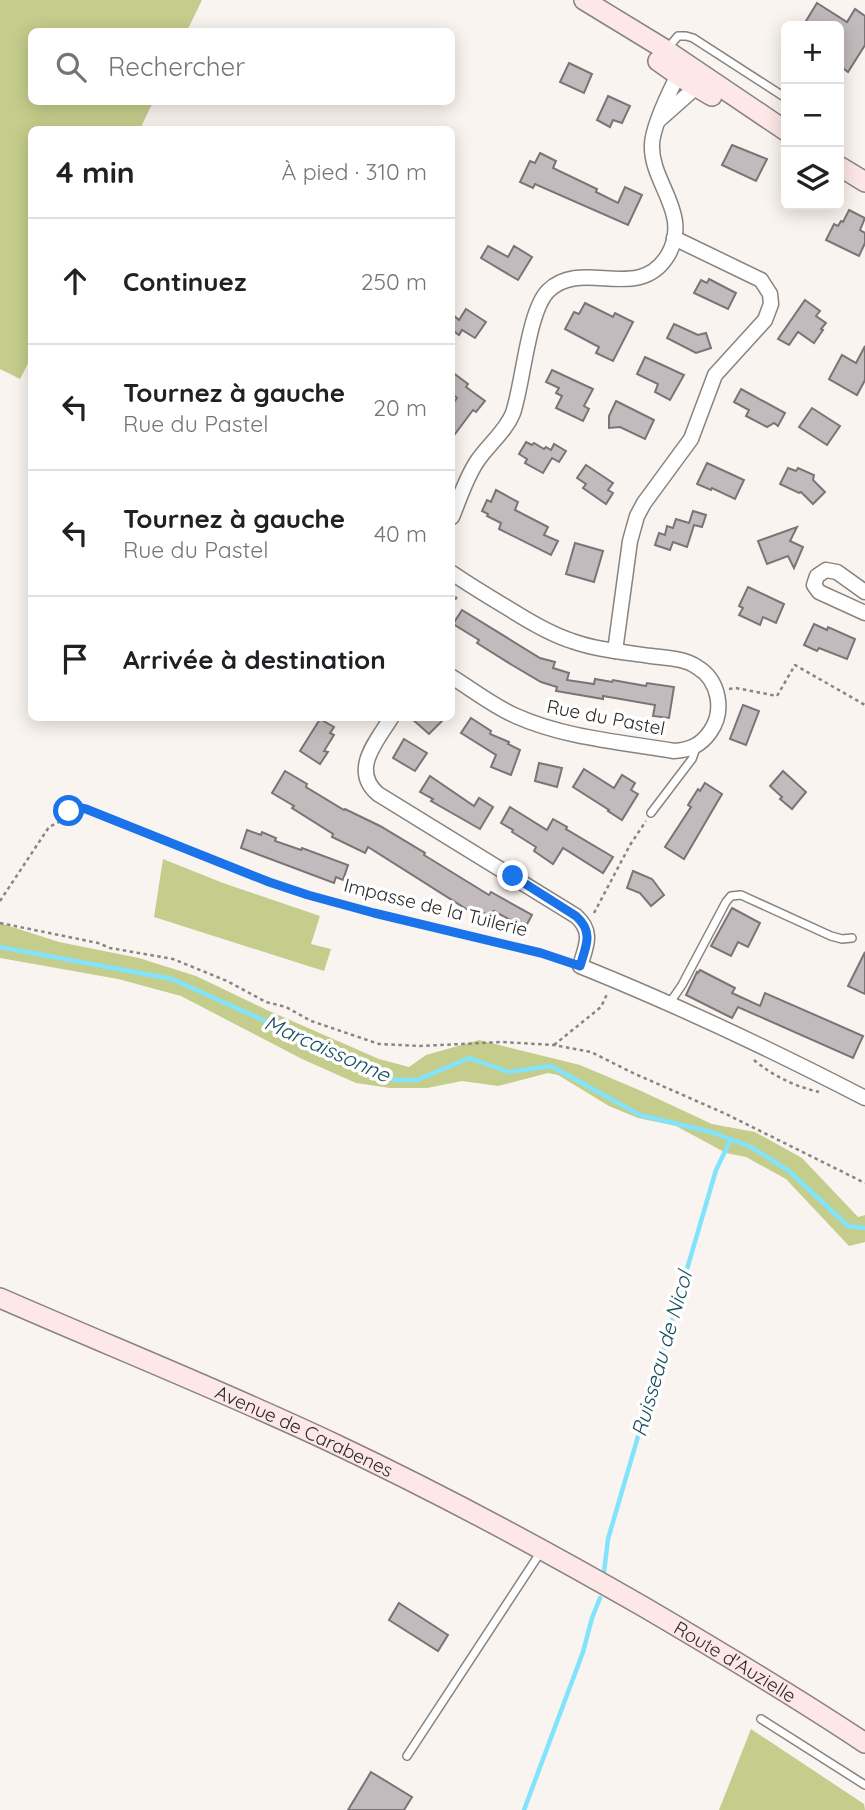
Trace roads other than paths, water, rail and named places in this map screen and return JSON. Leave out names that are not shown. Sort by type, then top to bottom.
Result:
[{"type":"street","points":[[587,2],[609,15],[690,77],[781,130]]},
{"type":"street","points":[[455,510],[472,470],[512,415],[533,324],[543,297],[556,285],[572,278],[625,280],[647,275],[662,264],[672,247],[675,219],[652,154],[654,132],[666,100],[690,77]]},
{"type":"street","points":[[659,120],[690,77]]},
{"type":"street","points":[[844,169],[865,182]]},
{"type":"street","points":[[615,651],[630,541],[637,516],[691,439],[715,375],[765,320],[771,304],[770,294],[761,280],[674,238]]},
{"type":"street","points":[[865,592],[836,572],[826,570],[817,576],[814,585],[819,592],[865,613]]},
{"type":"street","points":[[455,575],[555,635],[578,643],[686,662],[697,667],[706,674],[716,691],[718,708],[714,727],[696,746]]},
{"type":"street","name":"Rue du Pastel","points":[[455,679],[504,710],[553,729],[674,751],[696,746]]},
{"type":"street","points":[[389,721],[366,761],[365,771],[370,787],[576,916],[584,923],[587,934],[580,966],[775,1052],[865,1098]]},
{"type":"street","name":"Avenue de Carabenes","points":[[0,1298],[334,1444],[454,1502],[601,1583]]},
{"type":"street","name":"Route d'Auzielle","points":[[601,1583],[779,1687],[865,1743]]},
{"type":"lane","points":[[663,56],[678,36],[693,38],[781,95]]},
{"type":"lane","points":[[651,813],[692,759],[696,746]]},
{"type":"lane","points":[[669,1004],[731,896],[741,895],[831,936],[852,938]]},
{"type":"lane","points":[[407,1756],[542,1550]]},
{"type":"lane","points":[[761,1718],[865,1785]]},
{"type":"waterway","name":"Marcaissonne","points":[[0,947],[172,979],[396,1080],[417,1080],[469,1058],[509,1072],[551,1066],[640,1115],[711,1132],[751,1147],[789,1171],[848,1226],[865,1228]]},
{"type":"waterway","name":"Ruisseau de Nicol","points":[[604,1572],[608,1539],[716,1170],[731,1139]]},
{"type":"waterway","name":"Ruisseau de Nicol","points":[[524,1810],[583,1652],[600,1598]]}]
